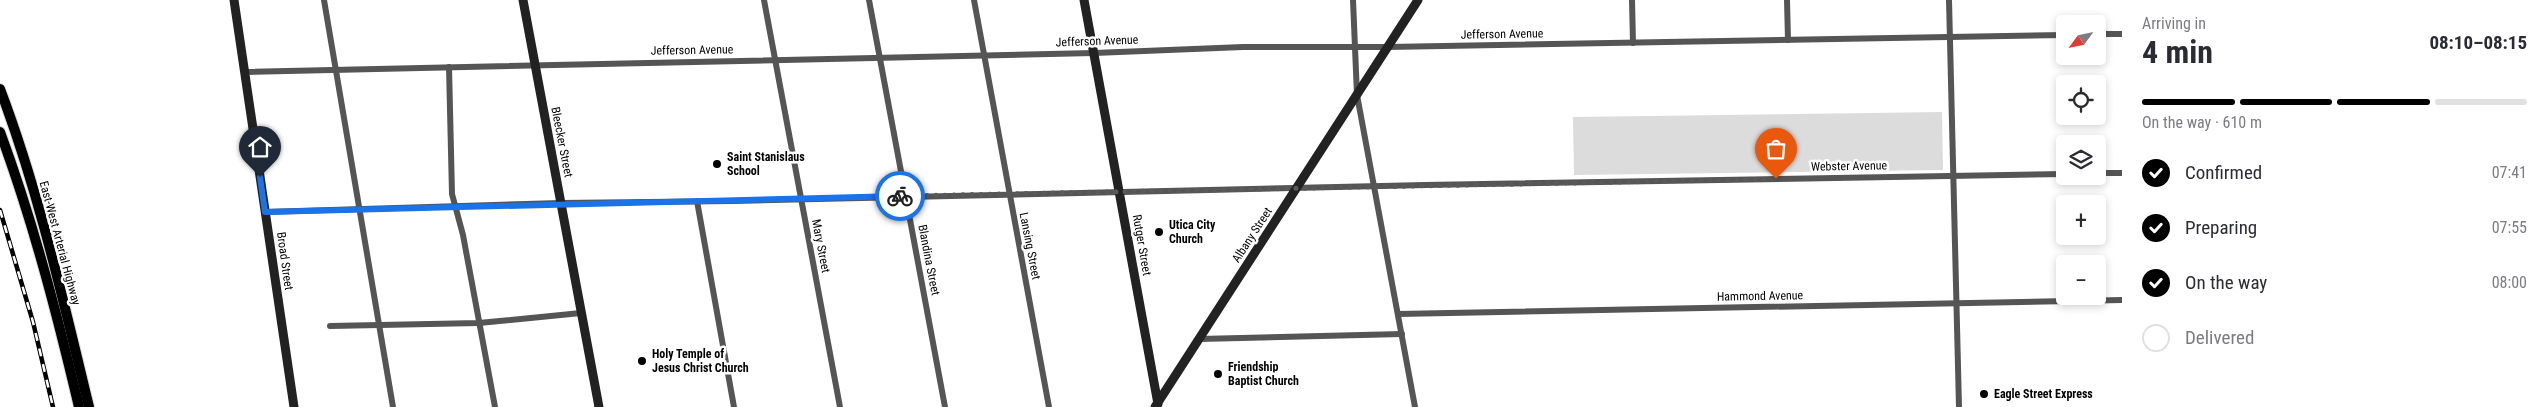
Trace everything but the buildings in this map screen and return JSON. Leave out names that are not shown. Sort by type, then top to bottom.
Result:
[{"type":"main road","name":"East-West Arterial Highway","points":[[0,89],[47,237],[89,407]]},
{"type":"main road","name":"East-West Arterial Highway","points":[[0,132],[26,207],[48,282],[79,407]]},
{"type":"street","name":"Broad Street","points":[[234,0],[294,407]]},
{"type":"street","points":[[324,0],[393,407]]},
{"type":"street","name":"Bleecker Street","points":[[523,0],[599,407]]},
{"type":"street","name":"Mary Street","points":[[764,0],[840,407]]},
{"type":"street","name":"Blandina Street","points":[[869,0],[945,407]]},
{"type":"street","name":"Lansing Street","points":[[974,0],[1049,407]]},
{"type":"street","name":"Rutger Street","points":[[1084,0],[1157,406]]},
{"type":"street","points":[[1353,0],[1357,95],[1415,407]]},
{"type":"street","name":"Albany Street","points":[[1157,406],[1418,0]]},
{"type":"street","points":[[1632,0],[1633,42]]},
{"type":"street","points":[[1787,0],[1788,40]]},
{"type":"street","points":[[1949,0],[1958,407]]},
{"type":"street","points":[[2106,34],[2122,34]]},
{"type":"street","name":"Jefferson Avenue","points":[[245,72],[984,56],[1243,47],[1388,47],[2056,35]]},
{"type":"street","points":[[449,67],[452,194],[463,235],[494,407]]},
{"type":"street","points":[[2106,173],[2122,173]]},
{"type":"street","name":"Webster Avenue","points":[[265,212],[560,203],[2056,174]]},
{"type":"street","points":[[697,201],[734,407]]},
{"type":"street","name":"Hammond Avenue","points":[[1398,314],[2122,300]]},
{"type":"street","points":[[330,326],[479,323],[581,313]]},
{"type":"street","points":[[1199,339],[1402,334]]},
{"type":"shaded area","points":[[1942,112],[1943,170],[1574,175],[1573,117]]},
{"type":"railway","points":[[0,210],[33,322],[53,407]]},
{"type":"way so far","points":[[900,196],[1776,179]]},
{"type":"place","name":"Saint Stanislaus School","points":[[717,164]]},
{"type":"place","name":"Utica City Church","points":[[1159,232]]},
{"type":"place","name":"Holy Temple of Jesus Christ Church","points":[[642,361]]},
{"type":"place","name":"Friendship Baptist Church","points":[[1218,374]]},
{"type":"place","name":"Eagle Street Express","points":[[1984,394]]},
{"type":"route","points":[[260,177],[265,212],[560,203],[733,201],[900,196]]}]
